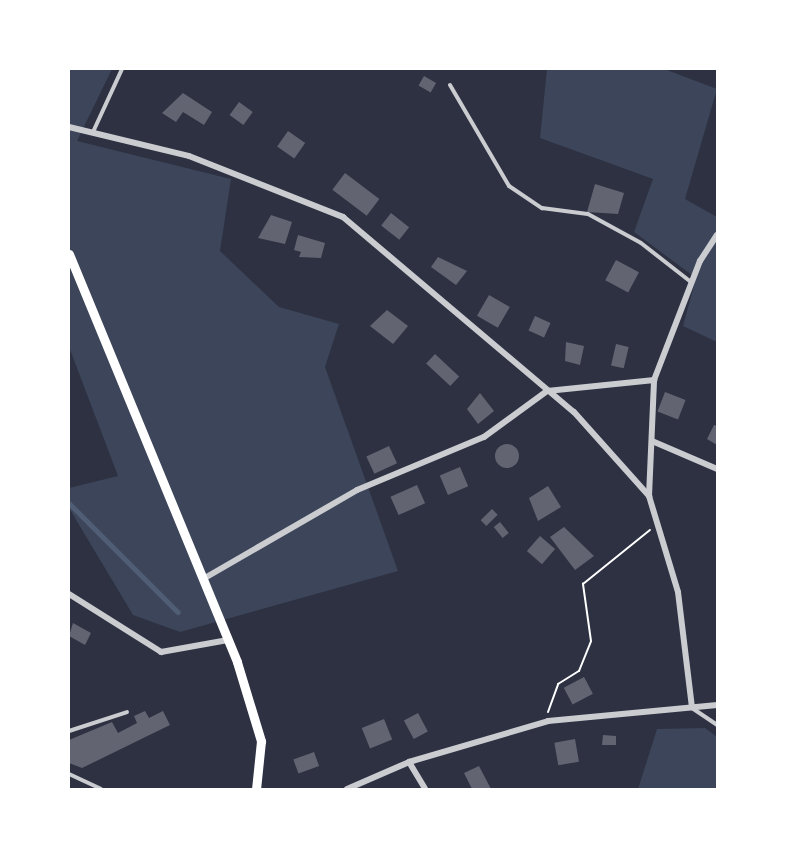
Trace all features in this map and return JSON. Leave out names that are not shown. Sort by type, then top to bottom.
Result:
[{"type":"main road","points":[[69,254],[228,640],[261,741],[256,789]]},
{"type":"street","points":[[69,127],[189,156],[344,217],[574,412],[649,496]]},
{"type":"street","points":[[692,707],[678,592],[649,496],[654,380],[692,282],[717,235]]},
{"type":"street","points":[[203,579],[357,490],[484,437],[547,391],[654,380]]},
{"type":"street","points":[[652,441],[717,469]]},
{"type":"street","points":[[69,594],[162,652],[228,640]]},
{"type":"street","points":[[347,789],[409,762],[544,722],[717,705]]},
{"type":"street","points":[[409,762],[425,789]]},
{"type":"lane","points":[[93,133],[122,69]]},
{"type":"lane","points":[[450,85],[509,186],[542,208],[588,214],[640,243],[692,282]]},
{"type":"lane","points":[[692,707],[717,725]]},
{"type":"lane","points":[[69,731],[127,712]]},
{"type":"lane","points":[[69,774],[101,789]]},
{"type":"path","points":[[544,722],[558,684],[579,671],[591,641],[583,585],[657,524]]},
{"type":"shaded area","points":[[69,69],[112,69],[77,141],[231,179],[220,251],[279,307],[339,324],[325,367],[398,571],[180,632],[133,615],[69,508],[69,488],[118,476],[69,347]]},
{"type":"shaded area","points":[[547,69],[664,69],[717,89],[685,199],[717,217],[717,342],[683,326],[696,278],[634,232],[653,179],[540,138]]},
{"type":"shaded area","points":[[705,728],[717,737],[717,789],[638,789],[657,729]]},
{"type":"building","points":[[424,76],[436,83],[431,93],[418,86]]},
{"type":"building","points":[[183,93],[212,112],[204,125],[183,112],[176,122],[162,113]]},
{"type":"building","points":[[239,102],[253,112],[243,125],[230,115]]},
{"type":"building","points":[[288,131],[305,143],[294,159],[277,147]]},
{"type":"building","points":[[345,173],[379,199],[367,216],[332,190]]},
{"type":"building","points":[[595,184],[624,193],[618,214],[587,212]]},
{"type":"building","points":[[391,213],[409,227],[399,240],[381,226]]},
{"type":"building","points":[[271,215],[292,222],[285,244],[258,238]]},
{"type":"building","points":[[298,235],[325,243],[321,258],[299,257],[301,252],[294,250]]},
{"type":"building","points":[[438,257],[467,271],[456,285],[431,267]]},
{"type":"building","points":[[616,260],[639,272],[628,293],[605,280]]},
{"type":"building","points":[[489,295],[510,307],[498,328],[477,316]]},
{"type":"building","points":[[387,310],[408,326],[393,344],[370,326]]},
{"type":"building","points":[[535,316],[551,323],[544,338],[528,331]]},
{"type":"building","points":[[566,342],[584,346],[580,365],[565,361]]},
{"type":"building","points":[[616,344],[629,347],[624,368],[611,365]]},
{"type":"building","points":[[435,354],[459,377],[450,386],[426,364]]},
{"type":"building","points":[[665,392],[686,400],[678,419],[657,412]]},
{"type":"building","points":[[480,393],[494,411],[478,424],[467,409]]},
{"type":"building","points":[[714,425],[717,426],[717,445],[707,439]]},
{"type":"building","points":[[507,444],[516,447],[519,456],[516,465],[507,468],[498,465],[495,456],[498,447]]},
{"type":"building","points":[[389,446],[397,463],[374,474],[366,457]]},
{"type":"building","points":[[460,467],[468,486],[448,495],[440,476]]},
{"type":"building","points":[[417,485],[425,503],[399,515],[391,497]]},
{"type":"building","points":[[548,486],[561,507],[538,521],[529,498]]},
{"type":"building","points":[[492,509],[498,515],[486,526],[481,520]]},
{"type":"building","points":[[500,522],[509,533],[503,538],[494,527]]},
{"type":"building","points":[[564,527],[594,556],[575,570],[550,537]]},
{"type":"building","points":[[540,536],[555,549],[542,564],[527,551]]},
{"type":"building","points":[[73,623],[91,633],[85,645],[69,636]]},
{"type":"building","points":[[584,677],[593,694],[573,705],[564,688]]},
{"type":"building","points":[[145,711],[149,718],[163,711],[170,725],[82,768],[69,763],[69,740],[112,722],[118,733],[137,723],[134,716]]},
{"type":"building","points":[[418,713],[428,732],[414,739],[404,721]]},
{"type":"building","points":[[384,719],[392,739],[370,748],[362,728]]},
{"type":"building","points":[[603,735],[616,736],[616,745],[602,745]]},
{"type":"building","points":[[575,739],[579,762],[558,765],[554,743]]},
{"type":"building","points":[[314,752],[319,766],[298,774],[293,760]]},
{"type":"building","points":[[479,766],[491,789],[472,789],[464,773]]},
{"type":"waterway","points":[[69,503],[178,612]]}]
